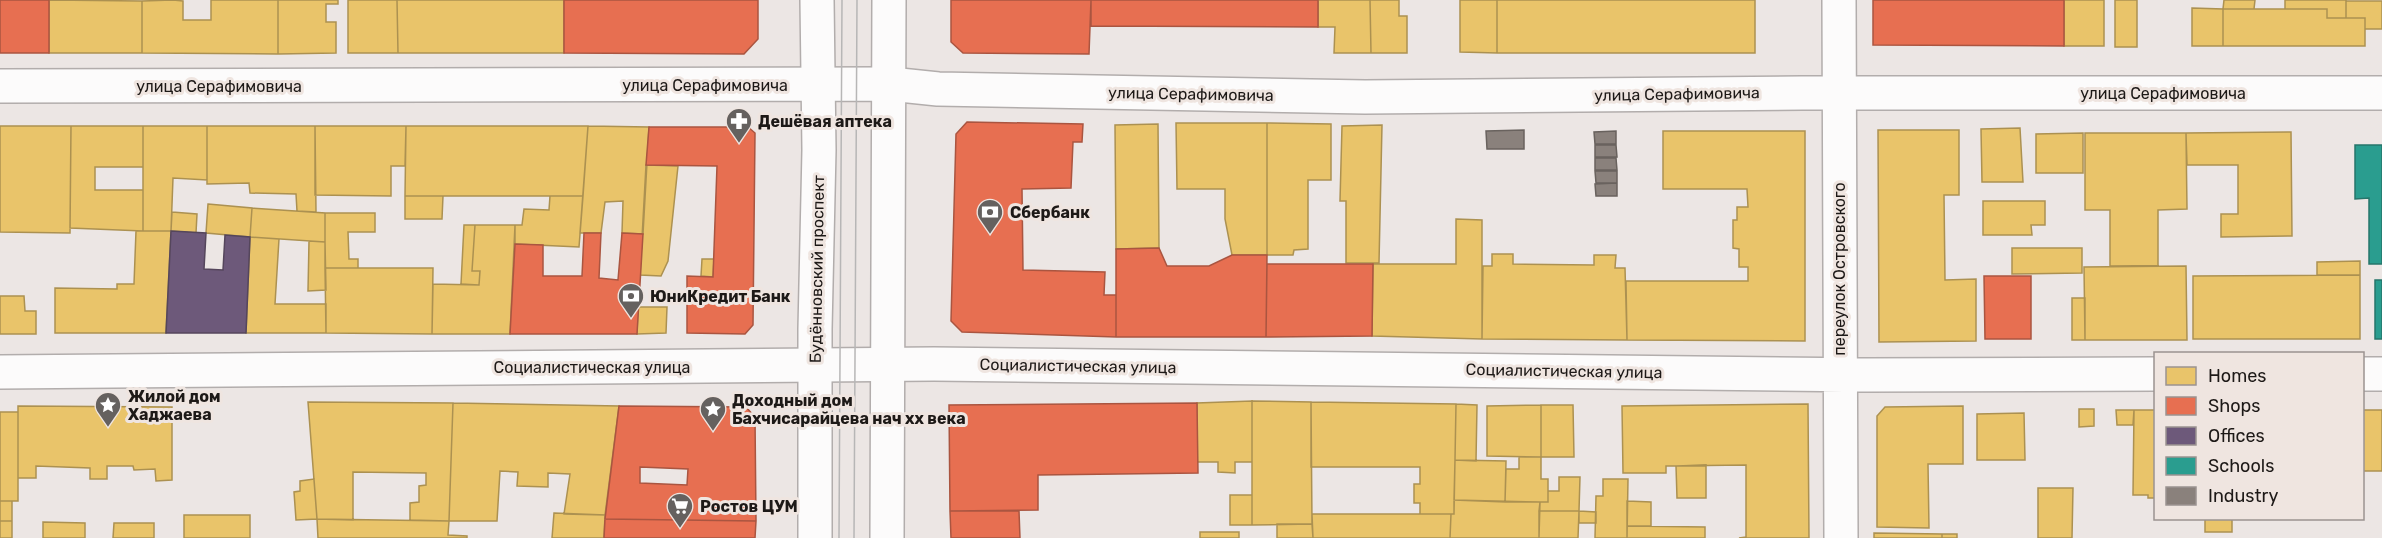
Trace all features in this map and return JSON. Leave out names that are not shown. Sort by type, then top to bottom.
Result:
[{"type":"street","name":"Будённовский проспект","points":[[814,538],[814,366],[819,150],[817,0]]},
{"type":"street","points":[[887,538],[889,0]]},
{"type":"street","name":"переулок Островского","points":[[1839,0],[1841,538]]},
{"type":"street","name":"улица Серафимовича","points":[[0,86],[890,84],[938,89],[1365,97],[1838,93],[2382,93]]},
{"type":"street","name":"Социалистическая улица","points":[[0,372],[934,364],[1840,374],[2154,374]]},
{"type":"street","points":[[2364,374],[2382,374]]},
{"type":"building: Homes","points":[[49,0],[142,1],[142,53],[49,53]]},
{"type":"building: Homes","points":[[211,0],[278,0],[278,54],[142,53],[142,1],[183,1],[183,20],[211,20]]},
{"type":"building: Homes","points":[[278,0],[338,0],[338,4],[326,4],[326,22],[336,22],[336,53],[278,54]]},
{"type":"building: Homes","points":[[348,0],[397,0],[398,53],[348,53]]},
{"type":"building: Homes","points":[[397,0],[564,0],[564,53],[398,53]]},
{"type":"building: Homes","points":[[1318,0],[1370,0],[1371,53],[1334,53],[1335,27],[1318,27]]},
{"type":"building: Homes","points":[[1370,0],[1399,0],[1399,16],[1407,16],[1407,53],[1371,53]]},
{"type":"building: Homes","points":[[1460,0],[1497,0],[1497,53],[1460,52]]},
{"type":"building: Homes","points":[[1497,0],[1755,0],[1755,53],[1497,53]]},
{"type":"building: Homes","points":[[2064,0],[2104,0],[2104,46],[2064,46]]},
{"type":"building: Homes","points":[[2115,0],[2137,0],[2137,47],[2115,47]]},
{"type":"building: Homes","points":[[2224,0],[2255,0],[2254,9],[2223,9]]},
{"type":"building: Homes","points":[[2285,0],[2346,0],[2346,18],[2327,18],[2327,9],[2285,9]]},
{"type":"building: Homes","points":[[2346,1],[2382,1],[2382,29],[2365,29],[2365,18],[2346,18]]},
{"type":"building: Homes","points":[[2192,8],[2223,9],[2223,46],[2192,46]]},
{"type":"building: Homes","points":[[2223,9],[2327,9],[2327,18],[2365,18],[2365,46],[2223,46]]},
{"type":"building: Homes","points":[[1176,123],[1267,123],[1267,255],[1232,255],[1225,219],[1225,189],[1177,189]]},
{"type":"building: Homes","points":[[1267,123],[1331,124],[1331,180],[1308,180],[1308,249],[1294,250],[1293,255],[1267,255]]},
{"type":"building: Homes","points":[[1158,124],[1159,248],[1116,249],[1115,125]]},
{"type":"building: Homes","points":[[1382,125],[1379,263],[1346,263],[1346,201],[1340,201],[1342,126]]},
{"type":"building: Homes","points":[[0,126],[71,126],[70,233],[0,232]]},
{"type":"building: Homes","points":[[71,126],[143,126],[143,167],[95,167],[95,190],[143,190],[143,231],[70,228]]},
{"type":"building: Homes","points":[[143,126],[207,126],[207,180],[173,178],[171,231],[143,231]]},
{"type":"building: Homes","points":[[207,126],[315,126],[316,212],[297,211],[296,194],[250,193],[249,183],[207,184]]},
{"type":"building: Homes","points":[[315,126],[406,126],[405,166],[391,166],[391,196],[315,195]]},
{"type":"building: Homes","points":[[406,126],[588,126],[583,196],[405,196]]},
{"type":"building: Homes","points":[[588,126],[649,127],[643,234],[622,233],[623,201],[605,202],[601,233],[580,233]]},
{"type":"building: Homes","points":[[2020,128],[2023,182],[1982,182],[1981,129]]},
{"type":"building: Homes","points":[[1878,130],[1959,130],[1959,195],[1944,195],[1945,280],[1976,279],[1976,341],[1879,342]]},
{"type":"building: Homes","points":[[1663,131],[1805,131],[1805,341],[1627,340],[1626,281],[1748,281],[1748,267],[1739,267],[1739,249],[1733,248],[1733,220],[1737,220],[1737,207],[1748,207],[1747,189],[1663,189]]},
{"type":"building: Homes","points":[[2291,132],[2292,236],[2221,237],[2221,214],[2238,214],[2238,165],[2187,165],[2186,133]]},
{"type":"building: Homes","points":[[2083,133],[2083,173],[2036,173],[2036,134]]},
{"type":"building: Homes","points":[[2085,133],[2186,133],[2187,209],[2158,210],[2158,266],[2110,266],[2110,210],[2085,210]]},
{"type":"building: Homes","points":[[646,165],[678,166],[668,261],[661,276],[640,275]]},
{"type":"building: Homes","points":[[405,196],[443,196],[442,219],[405,219]]},
{"type":"building: Homes","points":[[550,196],[583,196],[579,247],[515,244],[515,225],[522,225],[524,209],[549,210]]},
{"type":"building: Homes","points":[[1983,201],[2045,201],[2045,225],[2031,225],[2032,235],[1983,235]]},
{"type":"building: Homes","points":[[208,204],[252,208],[250,237],[206,233]]},
{"type":"building: Homes","points":[[252,208],[325,213],[325,242],[250,237]]},
{"type":"building: Homes","points":[[172,212],[197,214],[196,233],[171,231]]},
{"type":"building: Homes","points":[[325,213],[375,213],[375,232],[348,232],[349,259],[358,259],[358,268],[325,268]]},
{"type":"building: Homes","points":[[1456,219],[1482,220],[1482,339],[1372,336],[1373,264],[1456,264]]},
{"type":"building: Homes","points":[[464,225],[475,225],[472,271],[480,271],[479,285],[461,284]]},
{"type":"building: Homes","points":[[475,225],[515,225],[510,334],[432,334],[433,284],[479,285],[480,271],[472,271]]},
{"type":"building: Homes","points":[[136,231],[171,231],[166,333],[55,333],[55,288],[117,289],[117,284],[134,284]]},
{"type":"building: Homes","points":[[250,237],[279,239],[275,304],[326,304],[326,333],[246,333]]},
{"type":"building: Homes","points":[[309,241],[325,242],[326,290],[308,291]]},
{"type":"building: Homes","points":[[2012,248],[2082,248],[2082,273],[2012,274]]},
{"type":"building: Homes","points":[[1492,254],[1513,254],[1513,264],[1594,265],[1594,255],[1616,255],[1615,268],[1625,268],[1627,340],[1482,339],[1483,266],[1492,266]]},
{"type":"building: Homes","points":[[702,259],[714,259],[713,277],[701,276]]},
{"type":"building: Homes","points":[[2360,261],[2360,275],[2317,275],[2317,262]]},
{"type":"building: Homes","points":[[2186,266],[2187,340],[2085,340],[2084,267]]},
{"type":"building: Homes","points":[[325,268],[433,268],[432,334],[326,333]]},
{"type":"building: Homes","points":[[2360,275],[2360,339],[2193,339],[2193,276]]},
{"type":"building: Homes","points":[[0,296],[24,296],[25,311],[36,311],[36,334],[0,334]]},
{"type":"building: Homes","points":[[2072,298],[2085,298],[2085,340],[2072,340]]},
{"type":"building: Homes","points":[[638,307],[667,307],[666,333],[637,334]]},
{"type":"building: Homes","points":[[1252,401],[1252,462],[1235,462],[1235,473],[1218,472],[1218,462],[1197,462],[1197,403]]},
{"type":"building: Homes","points":[[1252,401],[1311,402],[1312,524],[1252,525]]},
{"type":"building: Homes","points":[[308,402],[453,403],[449,521],[410,520],[410,503],[419,502],[419,486],[426,485],[426,473],[353,472],[353,520],[317,519]]},
{"type":"building: Homes","points":[[1311,402],[1456,404],[1454,514],[1420,514],[1420,503],[1414,503],[1414,484],[1420,484],[1420,467],[1311,467]]},
{"type":"building: Homes","points":[[453,403],[619,406],[605,515],[564,514],[570,474],[548,473],[548,487],[517,486],[518,472],[500,471],[497,521],[449,521]]},
{"type":"building: Homes","points":[[1456,404],[1477,405],[1476,461],[1455,460]]},
{"type":"building: Homes","points":[[1808,404],[1809,538],[1739,538],[1746,537],[1746,465],[1666,466],[1666,473],[1623,473],[1622,406]]},
{"type":"building: Homes","points":[[1541,405],[1541,457],[1487,456],[1487,406]]},
{"type":"building: Homes","points":[[1541,405],[1573,405],[1574,457],[1541,457]]},
{"type":"building: Homes","points":[[18,406],[172,407],[172,480],[156,481],[155,469],[134,470],[133,466],[107,466],[107,479],[90,479],[90,468],[36,466],[36,478],[18,478]]},
{"type":"building: Homes","points":[[1963,406],[1963,464],[1928,464],[1929,528],[1877,527],[1877,416],[1885,407]]},
{"type":"building: Homes","points":[[2079,409],[2094,409],[2094,426],[2079,427]]},
{"type":"building: Homes","points":[[2116,410],[2134,410],[2133,425],[2117,425]]},
{"type":"building: Homes","points":[[2134,410],[2154,410],[2154,498],[2148,498],[2148,495],[2133,495]]},
{"type":"building: Homes","points":[[2364,410],[2382,410],[2382,471],[2364,471]]},
{"type":"building: Homes","points":[[0,412],[18,412],[18,501],[0,501]]},
{"type":"building: Homes","points":[[2024,413],[2025,460],[1977,460],[1977,414]]},
{"type":"building: Homes","points":[[1519,457],[1541,457],[1541,479],[1548,479],[1548,502],[1505,502],[1506,469],[1519,469]]},
{"type":"building: Homes","points":[[1455,460],[1506,461],[1505,502],[1454,500]]},
{"type":"building: Homes","points":[[1706,465],[1706,498],[1677,498],[1676,466]]},
{"type":"building: Homes","points":[[1559,477],[1580,477],[1579,511],[1539,511],[1540,502],[1548,502],[1548,491],[1559,491]]},
{"type":"building: Homes","points":[[314,479],[317,519],[296,520],[294,492],[300,491],[300,481]]},
{"type":"building: Homes","points":[[1603,479],[1628,479],[1627,538],[1595,538],[1596,496],[1603,496]]},
{"type":"building: Homes","points":[[2038,488],[2073,488],[2072,538],[2038,538]]},
{"type":"building: Homes","points":[[1230,495],[1252,495],[1252,525],[1230,525]]},
{"type":"building: Homes","points":[[1454,500],[1540,502],[1539,538],[1450,538]]},
{"type":"building: Homes","points":[[0,501],[12,501],[12,521],[0,521]]},
{"type":"building: Homes","points":[[1627,501],[1651,502],[1651,526],[1627,526]]},
{"type":"building: Homes","points":[[1539,511],[1579,511],[1578,538],[1539,538]]},
{"type":"building: Homes","points":[[1579,511],[1596,512],[1596,523],[1579,523]]},
{"type":"building: Homes","points":[[554,513],[605,515],[604,538],[552,538]]},
{"type":"building: Homes","points":[[1312,514],[1451,514],[1450,538],[1313,538]]},
{"type":"building: Homes","points":[[184,515],[250,515],[250,538],[184,538]]},
{"type":"building: Homes","points":[[317,519],[449,521],[448,535],[467,536],[467,538],[318,538]]},
{"type":"building: Homes","points":[[2205,520],[2232,520],[2232,532],[2205,532]]},
{"type":"building: Homes","points":[[0,521],[12,521],[12,538],[0,538]]},
{"type":"building: Homes","points":[[43,522],[85,523],[85,538],[43,538]]},
{"type":"building: Homes","points":[[114,523],[154,523],[154,538],[113,538]]},
{"type":"building: Homes","points":[[1277,524],[1312,524],[1313,538],[1277,538]]},
{"type":"building: Homes","points":[[1627,526],[1705,527],[1705,538],[1627,538]]},
{"type":"building: Homes","points":[[1200,532],[1239,532],[1239,538],[1200,538]]},
{"type":"building: Homes","points":[[1874,533],[1942,534],[1942,538],[1874,538]]},
{"type":"building: Homes","points":[[1942,534],[1957,534],[1957,538],[1942,538]]},
{"type":"building: Shops","points":[[0,0],[49,0],[49,53],[0,53]]},
{"type":"building: Shops","points":[[564,0],[758,0],[758,39],[744,54],[564,53]]},
{"type":"building: Shops","points":[[951,0],[1091,0],[1089,54],[963,53],[951,42]]},
{"type":"building: Shops","points":[[1091,0],[1318,0],[1318,27],[1091,26]]},
{"type":"building: Shops","points":[[1873,0],[2064,0],[2064,46],[1873,45]]},
{"type":"building: Shops","points":[[967,122],[1083,124],[1082,142],[1073,142],[1071,188],[1022,189],[1023,270],[1105,272],[1104,295],[1116,295],[1116,337],[962,332],[951,321],[956,134]]},
{"type":"building: Shops","points":[[649,127],[748,127],[755,133],[753,325],[745,334],[687,333],[687,276],[713,277],[717,166],[646,165]]},
{"type":"building: Shops","points":[[584,233],[601,233],[599,278],[618,280],[622,233],[643,234],[637,334],[510,334],[515,244],[543,245],[543,276],[582,276]]},
{"type":"building: Shops","points":[[1159,248],[1167,266],[1209,266],[1232,255],[1267,255],[1266,337],[1116,337],[1116,249]]},
{"type":"building: Shops","points":[[1267,264],[1373,264],[1372,336],[1266,337]]},
{"type":"building: Shops","points":[[1984,276],[2031,276],[2031,339],[1985,339]]},
{"type":"building: Shops","points":[[1197,403],[1198,473],[1038,475],[1038,510],[950,511],[949,405]]},
{"type":"building: Shops","points":[[619,406],[746,407],[755,417],[756,521],[605,519]],"holes":[[[640,467],[688,469],[687,485],[640,483]]]},
{"type":"building: Shops","points":[[950,511],[1019,511],[1020,538],[951,538]]},
{"type":"building: Shops","name":"Ростов ЦУМ","points":[[605,519],[756,521],[755,538],[604,538]]},
{"type":"building: Offices","points":[[171,231],[206,233],[204,269],[223,270],[225,235],[250,237],[246,333],[166,333]]},
{"type":"building: Schools","points":[[2355,145],[2382,145],[2382,264],[2369,264],[2369,198],[2355,199]]},
{"type":"building: Schools","points":[[2375,280],[2382,280],[2382,339],[2375,339]]},
{"type":"building: Industry","points":[[1524,130],[1524,149],[1487,149],[1486,131]]},
{"type":"building: Industry","points":[[1616,131],[1616,144],[1595,144],[1594,132]]},
{"type":"building: Industry","points":[[1595,145],[1616,145],[1617,157],[1595,157]]},
{"type":"building: Industry","points":[[1595,158],[1616,158],[1617,170],[1595,170]]},
{"type":"building: Industry","points":[[1595,171],[1617,171],[1617,183],[1596,183]]},
{"type":"building: Industry","points":[[1617,183],[1617,196],[1596,196],[1595,184]]},
{"type":"tram line","points":[[839,538],[842,0]]},
{"type":"tram line","points":[[854,538],[857,0]]},
{"type":"place","name":"Дешёвая аптека","points":[[739,144]]},
{"type":"place","name":"Сбербанк","points":[[990,235]]},
{"type":"place","name":"ЮниКредит Банк","points":[[631,319]]},
{"type":"place","name":"Жилой дом Хаджаева","points":[[108,428]]},
{"type":"place","name":"Доходный дом Бахчисарайцева нач xx века","points":[[713,432]]},
{"type":"place","name":"Ростов ЦУМ","points":[[680,529]]}]
